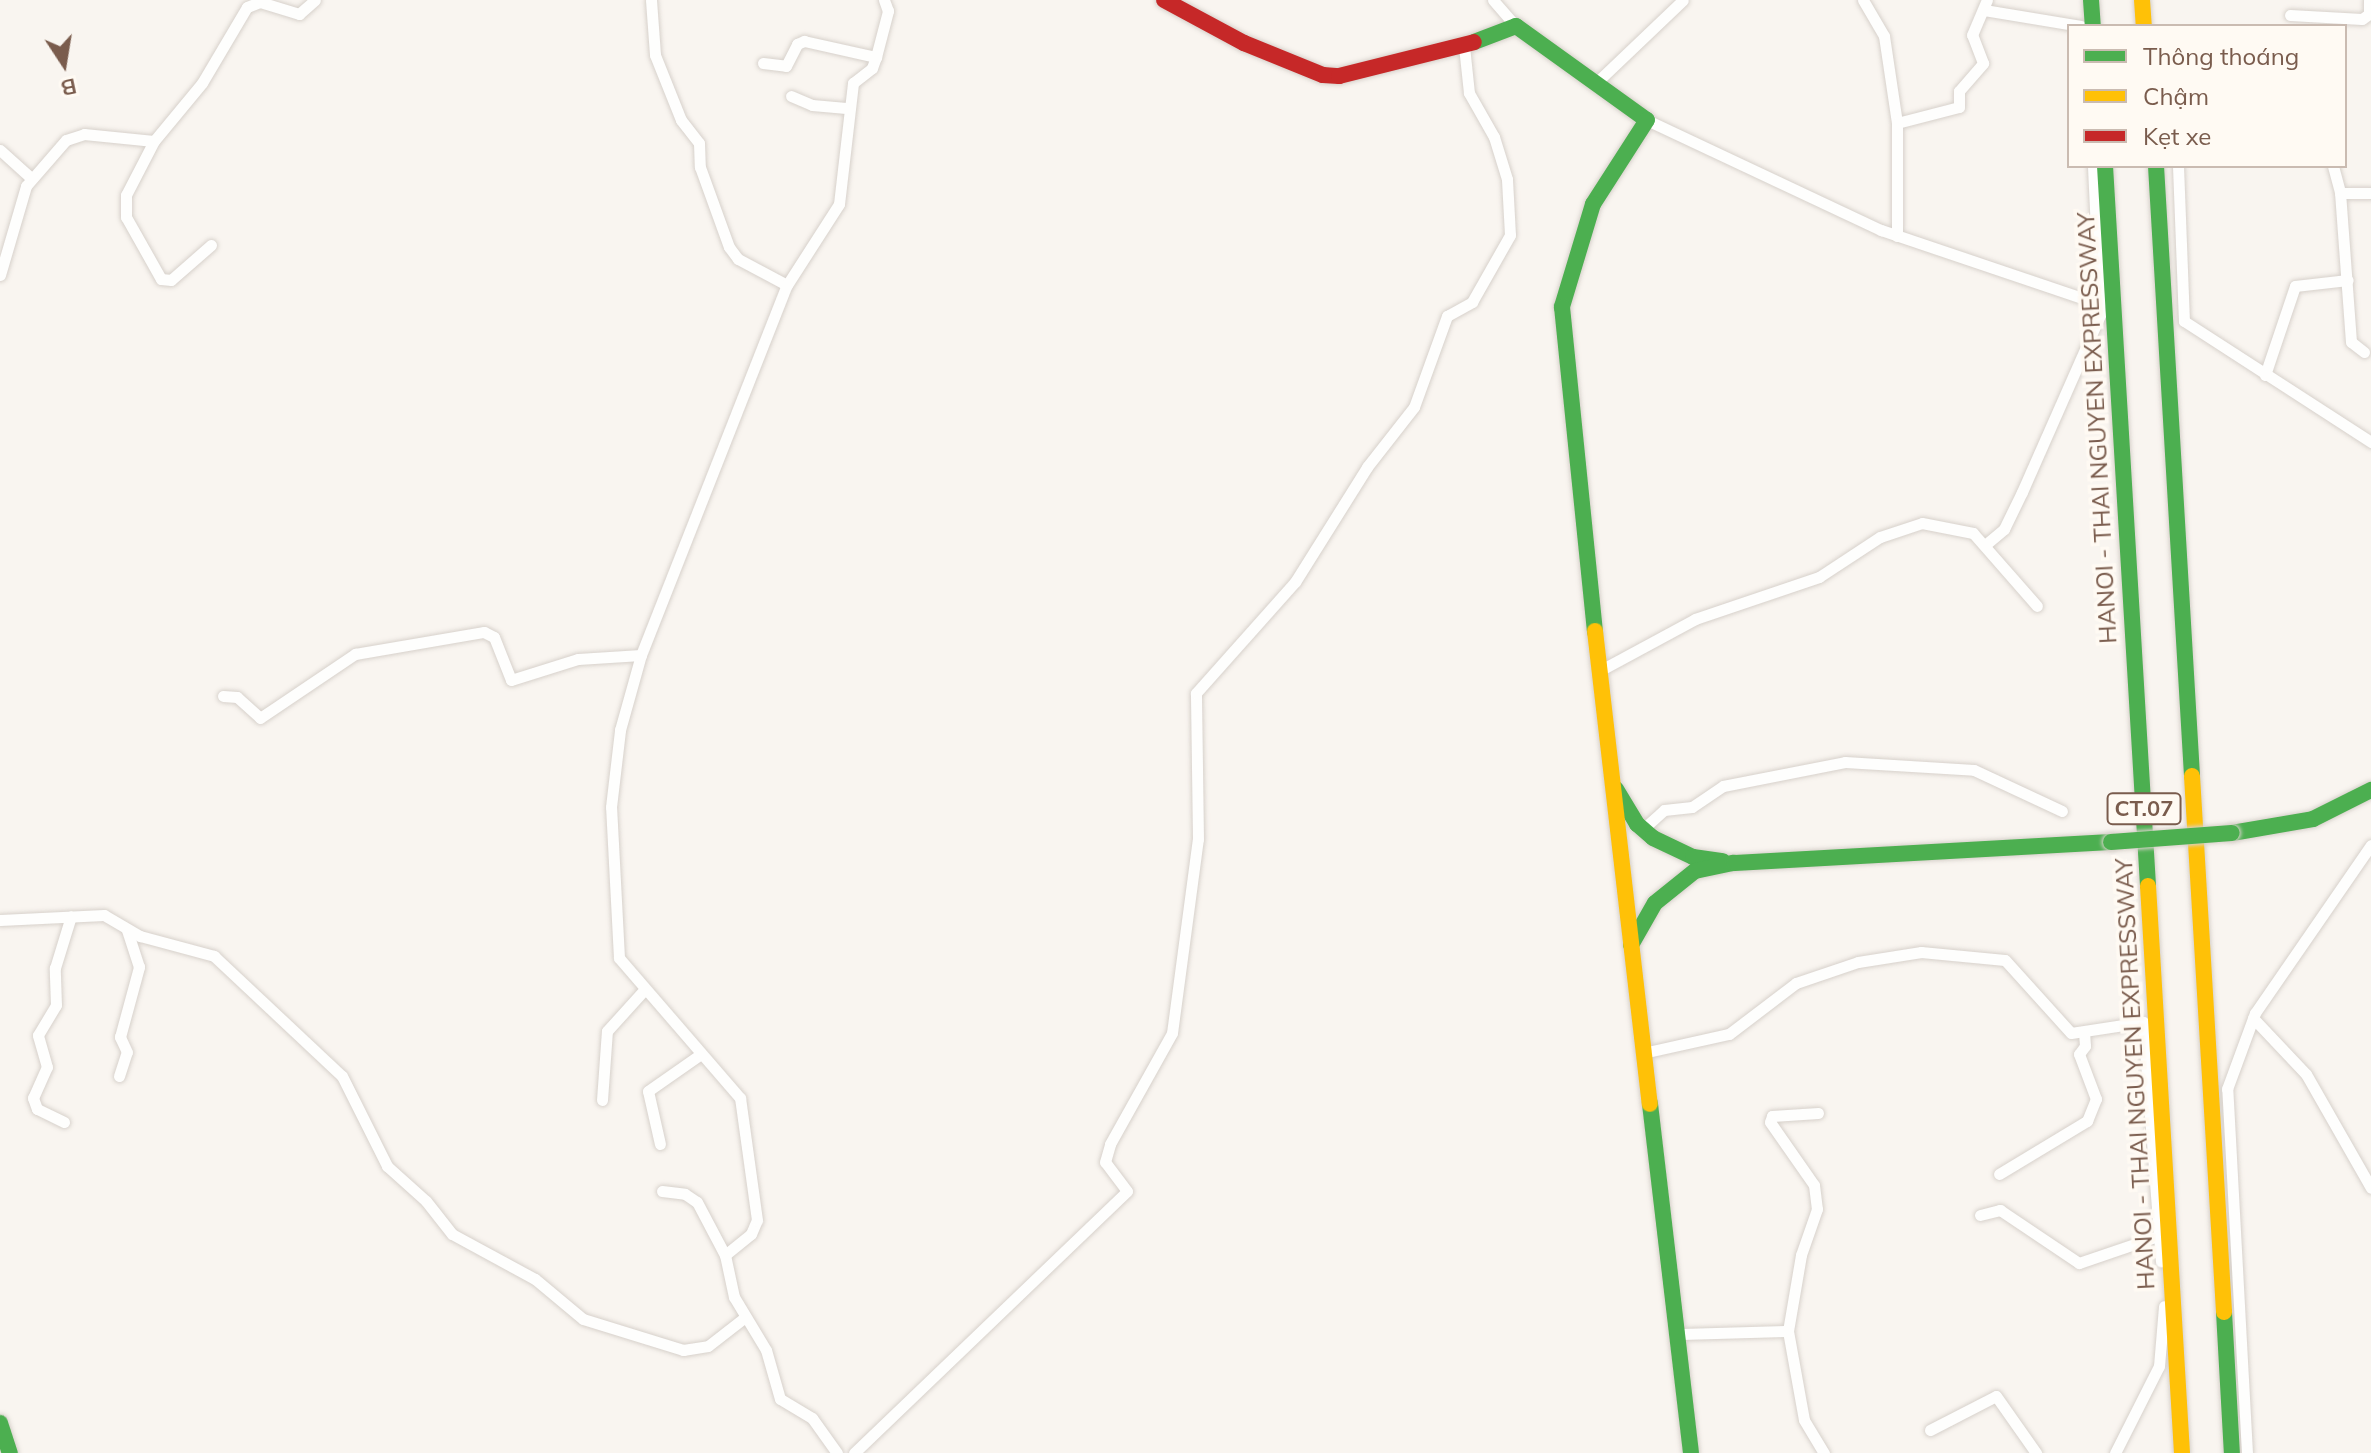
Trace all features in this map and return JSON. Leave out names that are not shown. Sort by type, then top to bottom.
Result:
[{"type":"main road","points":[[1164,0],[1244,43],[1323,75],[1339,76],[1464,46],[1516,26],[1598,81],[1647,120],[1593,204],[1573,257],[1562,307],[1563,356],[1691,1453]]},
{"type":"main road","points":[[2091,0],[2093,24]]},
{"type":"main road","points":[[2142,0],[2144,24]]},
{"type":"main road","name":"HANOI - THAI NGUYEN EXPRESSWAY","points":[[2105,168],[2182,1453]]},
{"type":"main road","name":"CT.07","points":[[2156,168],[2232,1453]]},
{"type":"main road","points":[[1612,780],[1643,829],[1673,849],[1734,863]]},
{"type":"main road","points":[[1631,945],[1650,910],[1683,877],[1734,863],[2232,833],[2313,819],[2371,790]]},
{"type":"main road","points":[[0,1423],[10,1453]]},
{"type":"street","points":[[211,245],[165,281],[132,229],[124,206],[126,195],[154,141],[202,83],[250,5],[290,15],[309,10],[315,0]]},
{"type":"street","points":[[651,0],[655,55],[681,120],[699,143],[700,167],[729,247],[738,259],[787,285]]},
{"type":"street","points":[[725,1255],[756,1228],[747,1127],[737,1089],[644,990],[615,948],[613,855],[618,742],[641,655],[787,285],[819,241],[842,196],[853,83],[876,57],[888,11],[884,0]]},
{"type":"street","points":[[1493,0],[1516,26]]},
{"type":"street","points":[[1598,81],[1683,0]]},
{"type":"street","points":[[1863,0],[1884,36],[1897,123],[1897,236]]},
{"type":"street","points":[[2082,0],[2082,24]]},
{"type":"street","points":[[2290,15],[2362,19],[2369,14],[2369,0]]},
{"type":"street","points":[[1897,123],[1959,107],[1959,91],[1982,66],[1972,35],[1986,5],[2073,24]]},
{"type":"street","points":[[763,63],[786,66],[797,44],[804,41],[876,57]]},
{"type":"street","points":[[854,1453],[1127,1191],[1105,1162],[1116,1132],[1172,1033],[1198,839],[1196,693],[1295,582],[1367,467],[1414,407],[1447,316],[1472,302],[1511,231],[1503,162],[1469,93],[1464,46]]},
{"type":"street","points":[[791,96],[812,105],[849,108]]},
{"type":"street","points":[[1647,120],[1897,236],[2100,304]]},
{"type":"street","points":[[0,275],[31,178],[75,135],[154,141]]},
{"type":"street","points":[[0,150],[31,178]]},
{"type":"street","points":[[1985,545],[2004,529],[2022,492],[2100,304],[2093,168]]},
{"type":"street","points":[[2178,168],[2184,321],[2371,442]]},
{"type":"street","points":[[2334,168],[2340,193],[2351,342],[2364,352]]},
{"type":"street","points":[[2340,193],[2371,193]]},
{"type":"street","points":[[2265,375],[2295,286],[2348,280]]},
{"type":"street","points":[[1599,671],[1707,614],[1840,567],[1893,531],[1922,523],[1962,527],[1985,545],[2037,606]]},
{"type":"street","points":[[223,696],[237,697],[260,718],[355,654],[484,632],[494,637],[506,676],[518,681],[578,659],[641,655]]},
{"type":"street","points":[[1643,829],[1664,810],[1692,807],[1723,786],[1845,762],[1974,770],[2062,811]]},
{"type":"street","points":[[2247,1453],[2225,1101],[2253,1018],[2371,845]]},
{"type":"street","points":[[0,920],[104,915],[127,929],[222,962],[342,1076],[387,1166],[426,1201],[452,1234],[535,1279],[583,1319],[683,1350],[708,1346],[744,1318]]},
{"type":"street","points":[[64,1122],[37,1109],[33,1098],[47,1067],[38,1035],[56,1005],[53,975],[71,916]]},
{"type":"street","points":[[119,1076],[127,1052],[120,1037],[139,971],[127,929]]},
{"type":"street","points":[[1643,1053],[1729,1034],[1756,1009],[1820,973],[1921,952],[1981,954],[2013,964],[2071,1033],[2140,1022],[2144,1025],[2165,1308],[2159,1366],[2115,1453]]},
{"type":"street","points":[[602,1100],[607,1031],[644,990]]},
{"type":"street","points":[[2253,1018],[2306,1074],[2371,1188]]},
{"type":"street","points":[[1999,1174],[2087,1121],[2096,1099],[2079,1054],[2085,1046],[2084,1033]]},
{"type":"street","points":[[660,1144],[648,1091],[701,1054]]},
{"type":"street","points":[[1818,1113],[1771,1118],[1808,1172],[1817,1209],[1801,1255],[1788,1331],[1804,1420],[1824,1453]]},
{"type":"street","points":[[662,1191],[685,1194],[697,1202],[725,1255],[744,1318],[766,1350],[780,1399],[807,1413],[837,1453]]},
{"type":"street","points":[[1980,1215],[2000,1210],[2079,1263],[2158,1236]]},
{"type":"street","points":[[1678,1334],[1788,1331]]},
{"type":"street","points":[[1930,1430],[1996,1396],[2036,1453]]},
{"type":"street","points":[[822,1435],[823,1453]]},
{"type":"traffic: fast","points":[[2091,0],[2093,24]]},
{"type":"traffic: fast","points":[[1474,42],[1516,26],[1647,120],[1593,204],[1562,307],[1595,631]]},
{"type":"traffic: fast","points":[[2105,168],[2148,886]]},
{"type":"traffic: fast","points":[[2156,168],[2192,776]]},
{"type":"traffic: fast","points":[[1616,789],[1637,824],[1653,838],[1693,857],[1723,861]]},
{"type":"traffic: fast","points":[[2232,833],[2313,819],[2371,790]]},
{"type":"traffic: fast","points":[[2111,842],[2232,833]]},
{"type":"traffic: fast","points":[[1631,945],[1655,903],[1695,871],[1734,863],[2111,842]]},
{"type":"traffic: fast","points":[[1650,1104],[1691,1453]]},
{"type":"traffic: fast","points":[[2224,1312],[2232,1453]]},
{"type":"traffic: fast","points":[[0,1423],[10,1453]]},
{"type":"traffic: slow","points":[[2142,0],[2144,24]]},
{"type":"traffic: slow","points":[[1595,631],[1650,1104]]},
{"type":"traffic: slow","points":[[2192,776],[2224,1312]]},
{"type":"traffic: slow","points":[[2148,886],[2182,1453]]},
{"type":"traffic: jam","points":[[1164,0],[1244,43],[1323,75],[1339,76],[1474,42]]}]
